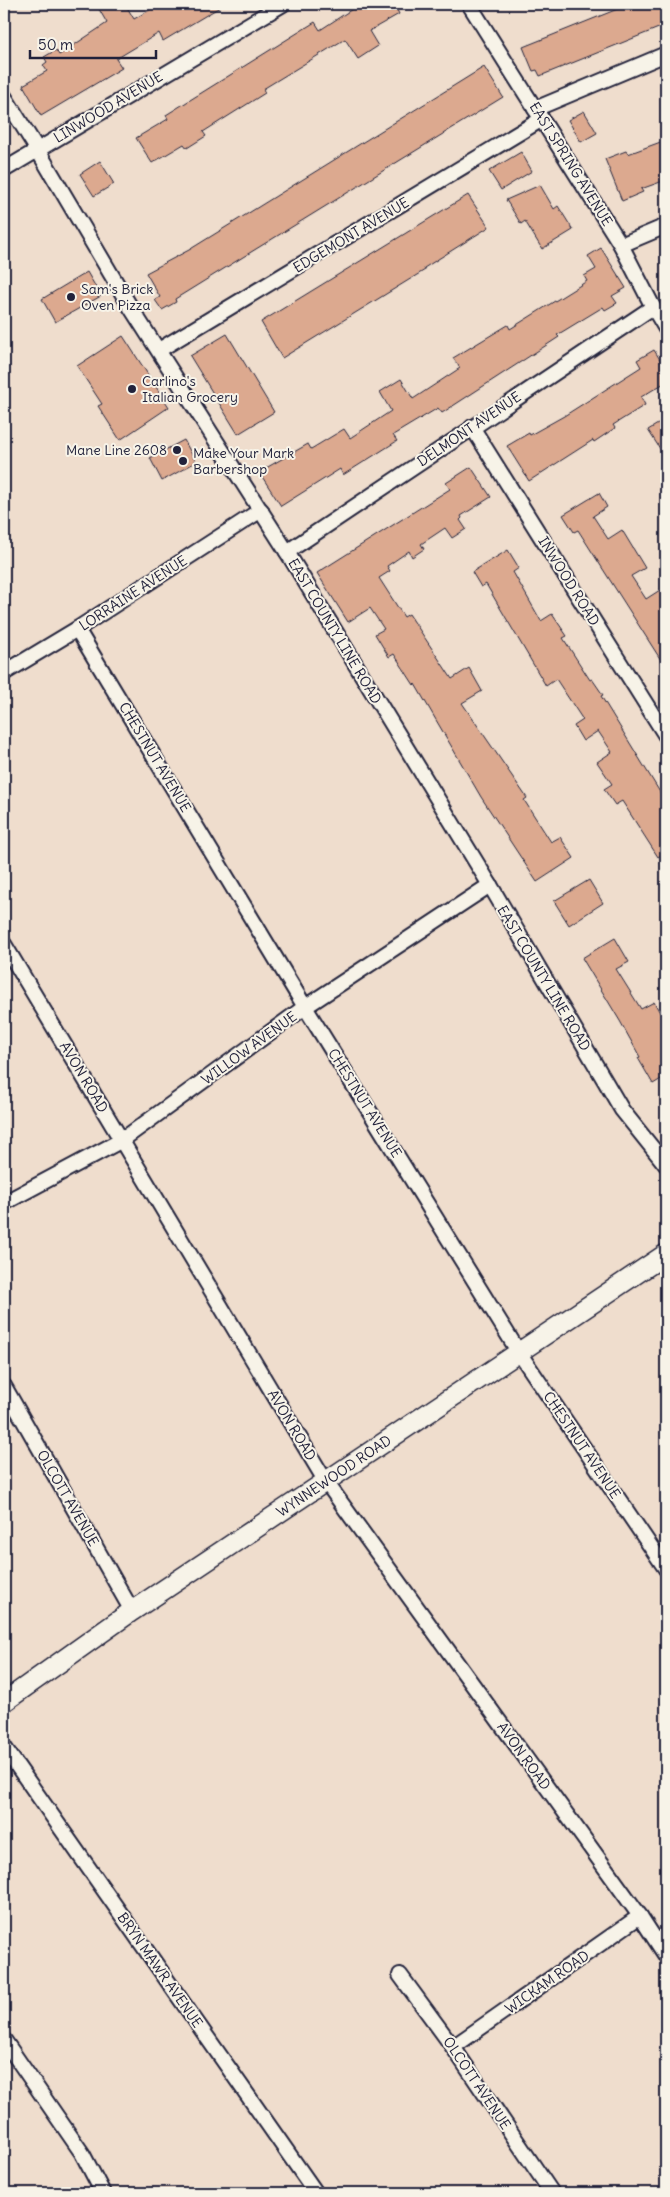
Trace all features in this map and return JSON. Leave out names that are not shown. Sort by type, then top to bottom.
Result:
[{"type":"main road","name":"WYNNEWOOD ROAD","points":[[4,1702],[132,1611],[518,1351],[666,1254]]},
{"type":"street","name":"LINWOOD AVENUE","points":[[4,170],[283,4]]},
{"type":"street","name":"EAST SPRING AVENUE","points":[[469,4],[621,245],[666,328]]},
{"type":"street","name":"EDGEMONT AVENUE","points":[[159,350],[539,114],[666,54]]},
{"type":"street","name":"EAST COUNTY LINE ROAD","points":[[4,96],[131,308],[261,510],[490,885],[622,1110],[666,1165]]},
{"type":"street","points":[[621,245],[666,226]]},
{"type":"street","name":"DELMONT AVENUE","points":[[287,552],[653,307]]},
{"type":"street","name":"INWOOD ROAD","points":[[472,427],[666,736]]},
{"type":"street","name":"LORRAINE AVENUE","points":[[4,673],[78,629],[261,510]]},
{"type":"street","name":"CHESTNUT AVENUE","points":[[78,629],[305,1007],[518,1351],[666,1569]]},
{"type":"street","name":"WILLOW AVENUE","points":[[4,1203],[122,1140],[305,1007],[490,885]]},
{"type":"street","name":"AVON ROAD","points":[[4,944],[326,1482],[640,1916],[666,1956]]},
{"type":"street","name":"OLCOTT AVENUE","points":[[4,1386],[132,1611]]},
{"type":"street","name":"BRYN MAWR AVENUE","points":[[4,1747],[316,2193]]},
{"type":"street","name":"WICKAM ROAD","points":[[453,2047],[640,1916]]},
{"type":"street","name":"OLCOTT AVENUE","points":[[400,1975],[453,2047],[552,2193]]},
{"type":"street","points":[[4,2040],[82,2152],[102,2193]]},
{"type":"building","points":[[96,4],[125,4],[134,19],[160,4],[225,4],[163,41],[159,33],[116,59],[122,68],[41,116],[23,85],[47,71],[43,65],[47,62],[44,57],[56,50],[59,55],[107,23]]},
{"type":"building","points":[[360,4],[394,4],[399,14],[369,31],[378,46],[358,59],[345,39],[263,89],[265,93],[203,132],[206,136],[187,148],[184,144],[152,163],[136,138],[168,119],[166,115],[315,22],[320,30]]},
{"type":"building","points":[[630,4],[666,4],[666,25],[540,76],[537,70],[533,71],[523,47]]},
{"type":"building","points":[[484,67],[503,97],[175,299],[176,302],[162,310],[155,300],[160,297],[146,273],[189,250]]},
{"type":"building","points":[[584,111],[597,133],[581,142],[568,120]]},
{"type":"building","points":[[666,140],[666,180],[641,189],[643,192],[622,201],[605,159],[626,151],[628,154]]},
{"type":"building","points":[[521,152],[532,171],[501,190],[489,171]]},
{"type":"building","points":[[100,161],[114,184],[94,196],[80,174]]},
{"type":"building","points":[[540,185],[554,209],[558,206],[573,230],[542,249],[525,221],[521,224],[506,200]]},
{"type":"building","points":[[468,195],[489,227],[424,268],[425,270],[282,358],[261,322]]},
{"type":"building","points":[[601,248],[626,288],[612,296],[617,303],[605,310],[603,307],[557,335],[559,337],[442,413],[438,408],[393,435],[397,441],[343,475],[340,469],[281,506],[259,472],[308,444],[311,449],[344,429],[350,438],[391,411],[380,392],[401,379],[413,399],[460,368],[453,358],[508,325],[510,329],[587,281],[584,276],[596,269],[588,256]]},
{"type":"building","name":"Sam's Brick Oven Pizza","points":[[87,272],[101,296],[55,322],[42,299]]},
{"type":"building","points":[[227,334],[274,412],[238,434],[190,356]]},
{"type":"building","points":[[123,336],[169,407],[120,440],[98,406],[102,404],[77,366]]},
{"type":"building","points":[[654,350],[666,369],[666,382],[641,397],[645,405],[613,425],[615,428],[594,442],[593,440],[529,481],[507,446],[564,416],[641,367],[637,360]]},
{"type":"building","points":[[666,419],[666,458],[648,430]]},
{"type":"building","points":[[184,440],[196,462],[162,481],[150,458]]},
{"type":"building","points":[[471,467],[491,497],[461,516],[460,520],[466,529],[452,538],[445,528],[421,544],[424,549],[412,557],[409,551],[387,566],[390,571],[379,578],[404,617],[409,614],[452,679],[469,668],[482,691],[462,703],[527,798],[524,800],[551,842],[560,837],[574,858],[537,882],[481,797],[415,684],[394,654],[389,657],[375,634],[384,629],[370,608],[348,622],[317,573],[450,489],[446,483]]},
{"type":"building","points":[[599,493],[607,507],[593,516],[608,539],[622,530],[645,568],[631,576],[646,599],[660,590],[666,600],[666,668],[578,530],[574,532],[563,515]]},
{"type":"building","points":[[508,550],[519,568],[513,572],[541,621],[552,614],[567,636],[563,638],[590,680],[592,679],[603,695],[601,696],[666,802],[666,852],[658,857],[622,801],[615,805],[604,789],[612,784],[597,762],[612,752],[598,731],[583,741],[574,726],[583,720],[556,679],[546,686],[486,584],[481,587],[472,572]]},
{"type":"building","points":[[589,880],[603,903],[569,925],[554,901]]},
{"type":"building","points":[[615,938],[629,962],[616,969],[641,1009],[654,1002],[666,1023],[666,1076],[653,1084],[620,1021],[582,958]]},
{"type":"place","name":"Sam's Brick Oven Pizza","points":[[71,297]]},
{"type":"place","name":"Carlino's Italian Grocery","points":[[132,389]]},
{"type":"place","name":"Mane Line 2608","points":[[177,450]]},
{"type":"place","name":"Make Your Mark Barbershop","points":[[183,461]]}]
